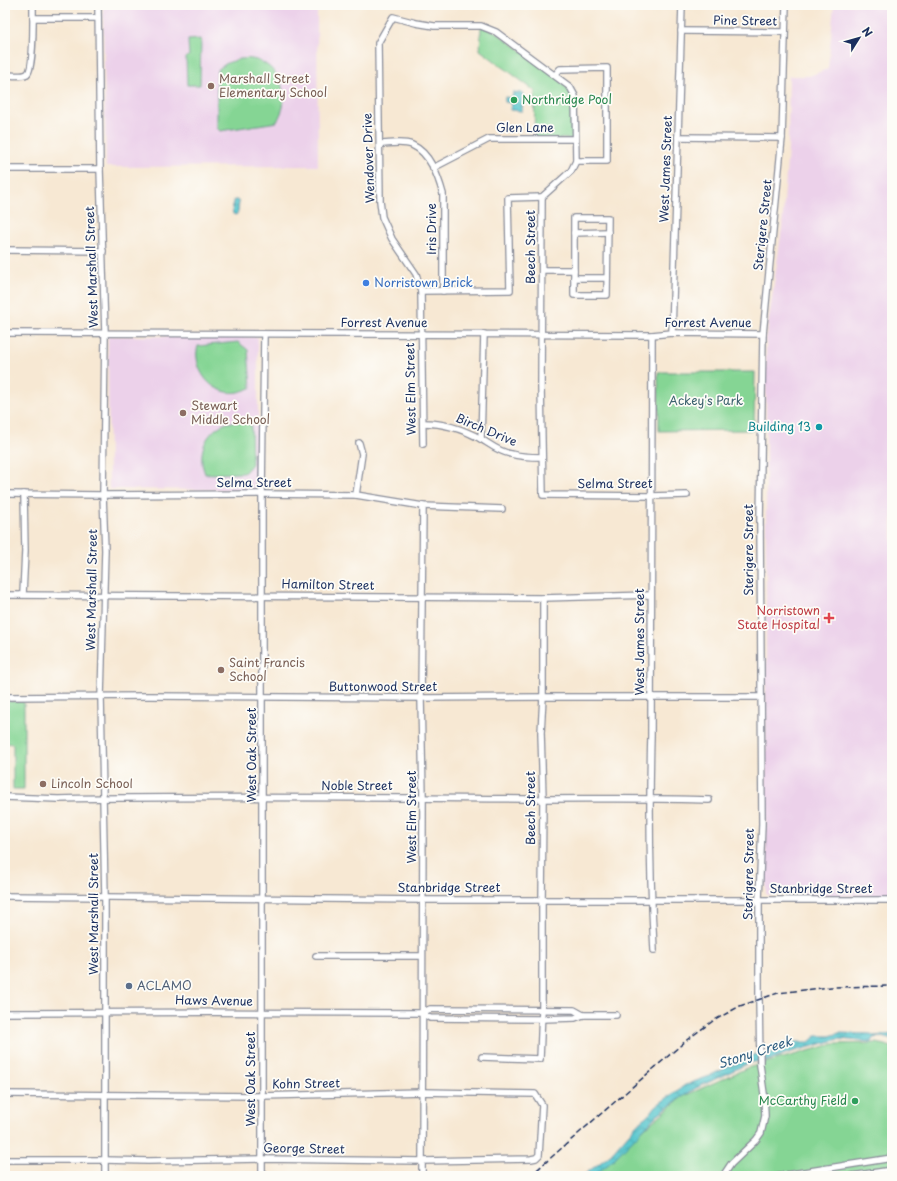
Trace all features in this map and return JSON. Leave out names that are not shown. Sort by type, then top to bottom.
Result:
[{"type":"street","points":[[5,75],[27,74],[30,71],[33,18],[32,5]]},
{"type":"street","name":"West Marshall Street","points":[[98,5],[100,169],[105,333],[105,550],[101,697],[105,897],[105,1176]]},
{"type":"street","name":"West James Street","points":[[672,333],[682,5]]},
{"type":"street","name":"Sterigere Street","points":[[723,1176],[731,1164],[749,1148],[761,1133],[765,1116],[760,1065],[759,900],[762,824],[760,522],[763,334],[782,138],[786,5]]},
{"type":"street","name":"Wendover Drive","points":[[422,334],[421,291],[416,274],[392,239],[382,216],[380,201],[378,43],[393,17],[434,26],[481,26],[496,32],[555,75]]},
{"type":"street","points":[[33,18],[98,18]]},
{"type":"street","name":"Pine Street","points":[[681,31],[785,32]]},
{"type":"street","points":[[607,68],[607,161],[576,161],[575,96],[570,87],[555,75],[560,69],[607,68]]},
{"type":"street","points":[[678,137],[782,138]]},
{"type":"street","name":"Glen Lane","points":[[433,168],[489,139],[575,139]]},
{"type":"street","name":"Iris Drive","points":[[380,144],[411,144],[428,158],[433,168],[443,194],[443,292]]},
{"type":"street","name":"Beech Street","points":[[543,495],[542,198],[571,171],[576,161]]},
{"type":"street","points":[[5,169],[100,169]]},
{"type":"street","points":[[421,291],[443,292],[510,290],[508,198],[542,198]]},
{"type":"street","points":[[574,218],[608,218],[607,295],[574,295],[574,233],[574,218]]},
{"type":"street","points":[[574,233],[608,232]]},
{"type":"street","points":[[5,250],[103,252]]},
{"type":"street","points":[[542,270],[574,270]]},
{"type":"street","points":[[574,278],[607,278]]},
{"type":"street","name":"Forrest Avenue","points":[[5,333],[763,334]]},
{"type":"street","name":"West Oak Street","points":[[262,1176],[262,494],[264,334]]},
{"type":"street","name":"West Elm Street","points":[[422,334],[423,444]]},
{"type":"street","points":[[481,439],[484,334]]},
{"type":"street","name":"West James Street","points":[[652,335],[650,798],[651,900],[654,950]]},
{"type":"street","name":"Birch Drive","points":[[422,423],[434,423],[449,426],[481,439],[494,448],[511,455],[542,457]]},
{"type":"street","points":[[356,495],[362,454],[359,443]]},
{"type":"street","name":"Selma Street","points":[[5,494],[356,495],[423,506],[502,509]]},
{"type":"street","points":[[23,594],[25,551],[24,494]]},
{"type":"street","name":"Selma Street","points":[[543,495],[687,495]]},
{"type":"street","name":"West Elm Street","points":[[422,1176],[423,797],[421,698],[423,506]]},
{"type":"street","name":"Hamilton Street","points":[[5,595],[262,595],[543,598],[651,595]]},
{"type":"street","name":"Beech Street","points":[[482,1057],[540,1058],[542,1019],[543,799],[541,733],[543,697],[543,598]]},
{"type":"street","name":"Buttonwood Street","points":[[5,697],[761,697]]},
{"type":"street","name":"Noble Street","points":[[5,797],[58,799],[423,797],[543,799],[650,798],[709,800]]},
{"type":"street","name":"Stanbridge Street","points":[[5,896],[422,900],[892,900]]},
{"type":"street","points":[[316,956],[422,956]]},
{"type":"street","name":"Haws Avenue","points":[[5,1013],[422,1013],[430,1009],[478,1009],[574,1010],[583,1015]]},
{"type":"street","points":[[478,1009],[478,1019]]},
{"type":"street","name":"Haws Avenue","points":[[422,1013],[430,1018],[478,1019],[542,1019],[575,1018],[583,1015],[616,1015]]},
{"type":"street","name":"Kohn Street","points":[[5,1094],[261,1096],[422,1092],[535,1094]]},
{"type":"street","name":"George Street","points":[[5,1160],[148,1161],[262,1159],[422,1161],[536,1158],[539,1155],[542,1105],[535,1094]]},
{"type":"street","points":[[779,1176],[892,1158]]},
{"type":"street","points":[[860,1175],[864,1169],[863,1162]]},
{"type":"street","points":[[852,1176],[892,1170]]},
{"type":"shaded area","name":"Marshall Street Elementary School","points":[[103,5],[317,5],[318,166],[106,167]]},
{"type":"shaded area","name":"Norristown State Hospital","points":[[834,5],[892,5],[892,896],[766,895],[766,340],[782,228],[788,149],[789,76],[809,76],[828,69]]},
{"type":"shaded area","name":"Stewart Middle School","points":[[108,336],[258,337],[258,490],[109,489]]},
{"type":"green space","points":[[481,26],[496,32],[555,75],[575,96],[575,139],[534,138],[535,91],[480,50]]},
{"type":"green space","points":[[201,39],[200,85],[187,85],[186,57],[189,56],[188,40]]},
{"type":"green space","points":[[240,59],[260,61],[273,70],[278,77],[283,91],[283,109],[277,122],[220,131],[217,128],[217,70],[227,63]]},
{"type":"green space","points":[[238,342],[248,350],[251,388],[231,393],[217,389],[201,373],[197,356],[198,346]]},
{"type":"green space","name":"Ackey's Park","points":[[658,372],[755,372],[754,430],[659,431]]},
{"type":"green space","points":[[239,422],[251,424],[252,464],[244,473],[205,474],[202,465],[202,456],[203,449],[208,438],[221,425]]},
{"type":"green space","points":[[5,701],[24,702],[24,789],[13,789],[13,744],[5,743]]},
{"type":"green space","points":[[877,1043],[892,1047],[892,1173],[874,1176],[592,1176],[617,1151],[682,1097],[747,1068],[833,1044]]},
{"type":"water","name":"Northridge Pool","points":[[513,92],[523,93],[522,111],[510,110],[511,103],[505,102],[505,97],[512,98]]},
{"type":"water","points":[[234,200],[239,202],[238,212],[236,215],[233,214],[232,208]]},
{"type":"water","points":[[839,1033],[871,1034],[874,1036],[892,1034],[892,1040],[882,1037],[873,1038],[871,1042],[839,1039],[788,1053],[767,1061],[747,1064],[696,1088],[676,1101],[658,1114],[610,1163],[593,1176],[582,1176],[608,1157],[638,1123],[649,1115],[656,1106],[685,1085],[707,1077],[753,1055],[772,1052],[778,1045],[790,1042],[809,1042],[816,1036],[830,1036]]},
{"type":"railway","points":[[530,1176],[688,1039],[713,1021],[740,1006],[778,993],[831,987],[892,986]]},
{"type":"place","name":"Marshall Street Elementary School","points":[[211,86]]},
{"type":"place","name":"Northridge Pool","points":[[514,100]]},
{"type":"place","name":"Norristown Brick","points":[[366,283]]},
{"type":"place","name":"Stewart Middle School","points":[[183,413]]},
{"type":"place","name":"Building 13","points":[[819,427]]},
{"type":"place","name":"Norristown State Hospital","points":[[829,618]]},
{"type":"place","name":"Saint Francis School","points":[[221,670]]},
{"type":"place","name":"Lincoln School","points":[[43,784]]},
{"type":"place","name":"ACLAMO","points":[[129,986]]},
{"type":"place","name":"McCarthy Field","points":[[855,1101]]},
{"type":"water label","name":"Stony Creek","points":[[755,1052]]}]
